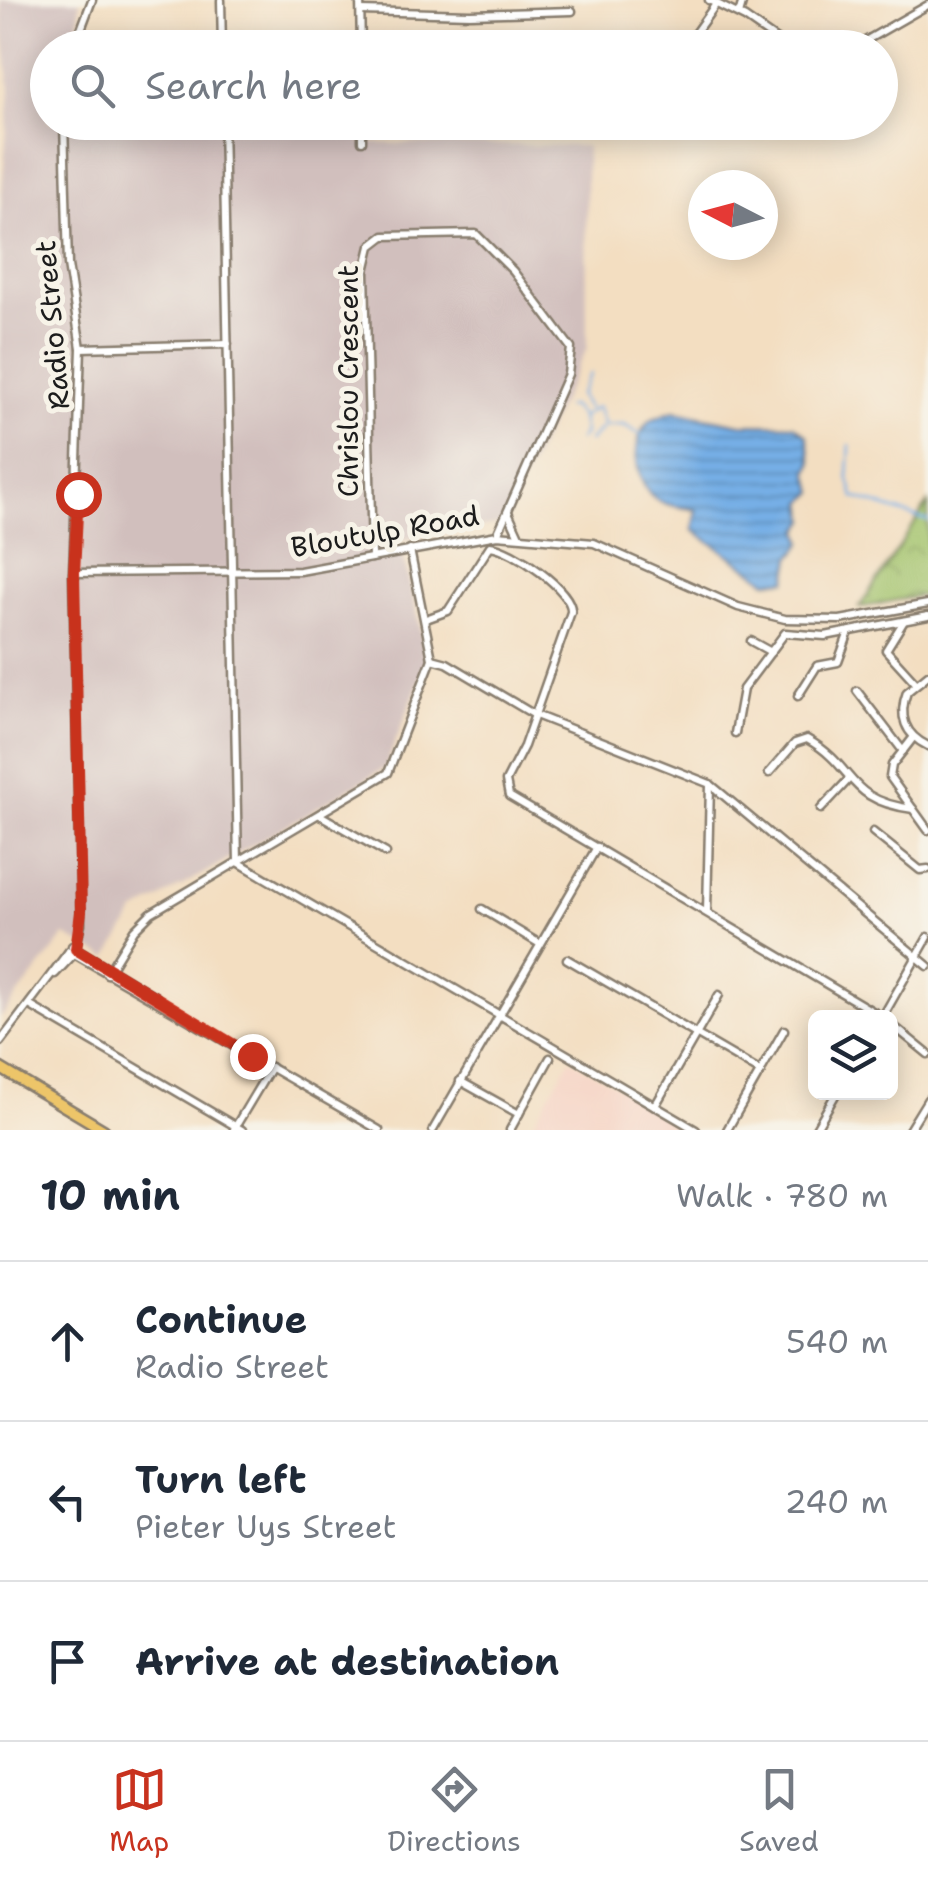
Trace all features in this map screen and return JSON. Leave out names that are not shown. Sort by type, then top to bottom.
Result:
[{"type":"main road","points":[[0,1068],[104,1130]]},
{"type":"street","points":[[81,30],[92,0]]},
{"type":"street","points":[[221,0],[222,30]]},
{"type":"street","points":[[360,0],[361,30]]},
{"type":"street","points":[[530,0],[532,13]]},
{"type":"street","points":[[739,14],[743,0]]},
{"type":"street","points":[[696,30],[712,2],[762,30]]},
{"type":"street","points":[[888,30],[928,5]]},
{"type":"street","points":[[360,11],[572,10]]},
{"type":"street","name":"Radio Street","points":[[65,140],[68,264],[81,348],[74,573],[81,912],[74,949]]},
{"type":"street","points":[[223,140],[238,862]]},
{"type":"street","name":"Chrislou Crescent","points":[[372,558],[366,271],[372,246],[384,236],[476,234],[512,270],[572,348],[568,374],[498,536]]},
{"type":"street","points":[[81,348],[228,344]]},
{"type":"street","points":[[508,511],[520,536]]},
{"type":"street","name":"Bloutulp Road","points":[[74,573],[300,571],[410,550],[520,536],[594,543],[724,602],[785,619],[840,620],[928,604]]},
{"type":"street","points":[[426,619],[451,608],[487,548],[502,548],[533,568],[572,604],[522,752],[506,782],[507,794],[871,1010]]},
{"type":"street","points":[[109,971],[144,918],[388,773],[432,660],[410,550]]},
{"type":"street","points":[[736,733],[742,689],[788,632],[825,636],[928,616]]},
{"type":"street","points":[[905,620],[886,650],[915,682]]},
{"type":"street","points":[[798,696],[817,666],[838,662],[849,632]]},
{"type":"street","points":[[751,640],[771,652]]},
{"type":"street","points":[[432,660],[445,662],[533,714],[710,784],[928,966]]},
{"type":"street","points":[[928,675],[915,682],[902,703],[906,728],[913,738],[928,746]]},
{"type":"street","points":[[858,691],[902,751]]},
{"type":"street","points":[[913,738],[892,764],[890,777],[928,830]]},
{"type":"street","points":[[769,773],[803,739],[843,768],[849,779],[876,802],[913,809]]},
{"type":"street","points":[[820,810],[849,779]]},
{"type":"street","points":[[707,913],[710,784]]},
{"type":"street","points":[[319,814],[386,853]]},
{"type":"street","points":[[872,832],[920,870],[928,869]]},
{"type":"street","points":[[433,1130],[597,848]]},
{"type":"street","points":[[238,862],[696,1130]]},
{"type":"street","points":[[482,910],[540,944]]},
{"type":"street","points":[[887,1010],[928,937]]},
{"type":"street","points":[[0,1042],[74,949],[379,1130]]},
{"type":"street","points":[[567,959],[761,1072]]},
{"type":"street","points":[[654,1106],[719,995]]},
{"type":"street","points":[[29,1005],[237,1129],[272,1067]]},
{"type":"street","points":[[727,1130],[784,1030]]},
{"type":"street","points":[[898,1030],[928,1054]]},
{"type":"street","points":[[510,1130],[550,1058]]},
{"type":"street","points":[[460,1081],[519,1114]]},
{"type":"street","points":[[909,1130],[928,1098]]},
{"type":"street","points":[[815,1130],[832,1100]]},
{"type":"shaded area","points":[[0,0],[80,0],[78,30],[30,30],[30,140],[361,140],[586,146],[587,348],[502,524],[399,540],[428,659],[385,768],[135,913],[108,958],[65,936],[0,1018],[0,217],[10,89]]},
{"type":"shaded area","points":[[570,1059],[690,1130],[529,1130]]},
{"type":"green space","points":[[928,503],[928,594],[859,608]]},
{"type":"water","points":[[674,411],[740,424],[794,425],[807,435],[812,463],[808,473],[815,492],[804,502],[807,520],[800,530],[803,543],[791,558],[787,580],[767,581],[693,530],[697,510],[666,504],[649,493],[639,473],[639,438],[651,420]]},
{"type":"waterway","points":[[588,409],[579,395],[590,374]]},
{"type":"waterway","points":[[565,407],[571,406],[581,417],[597,407],[604,426],[624,425],[641,435]]},
{"type":"waterway","points":[[579,440],[584,434],[581,417]]},
{"type":"waterway","points":[[589,441],[602,428]]},
{"type":"waterway","points":[[850,445],[848,476],[854,497],[928,521]]},
{"type":"route","points":[[78,494],[74,573],[81,912],[76,949],[252,1056]]}]
